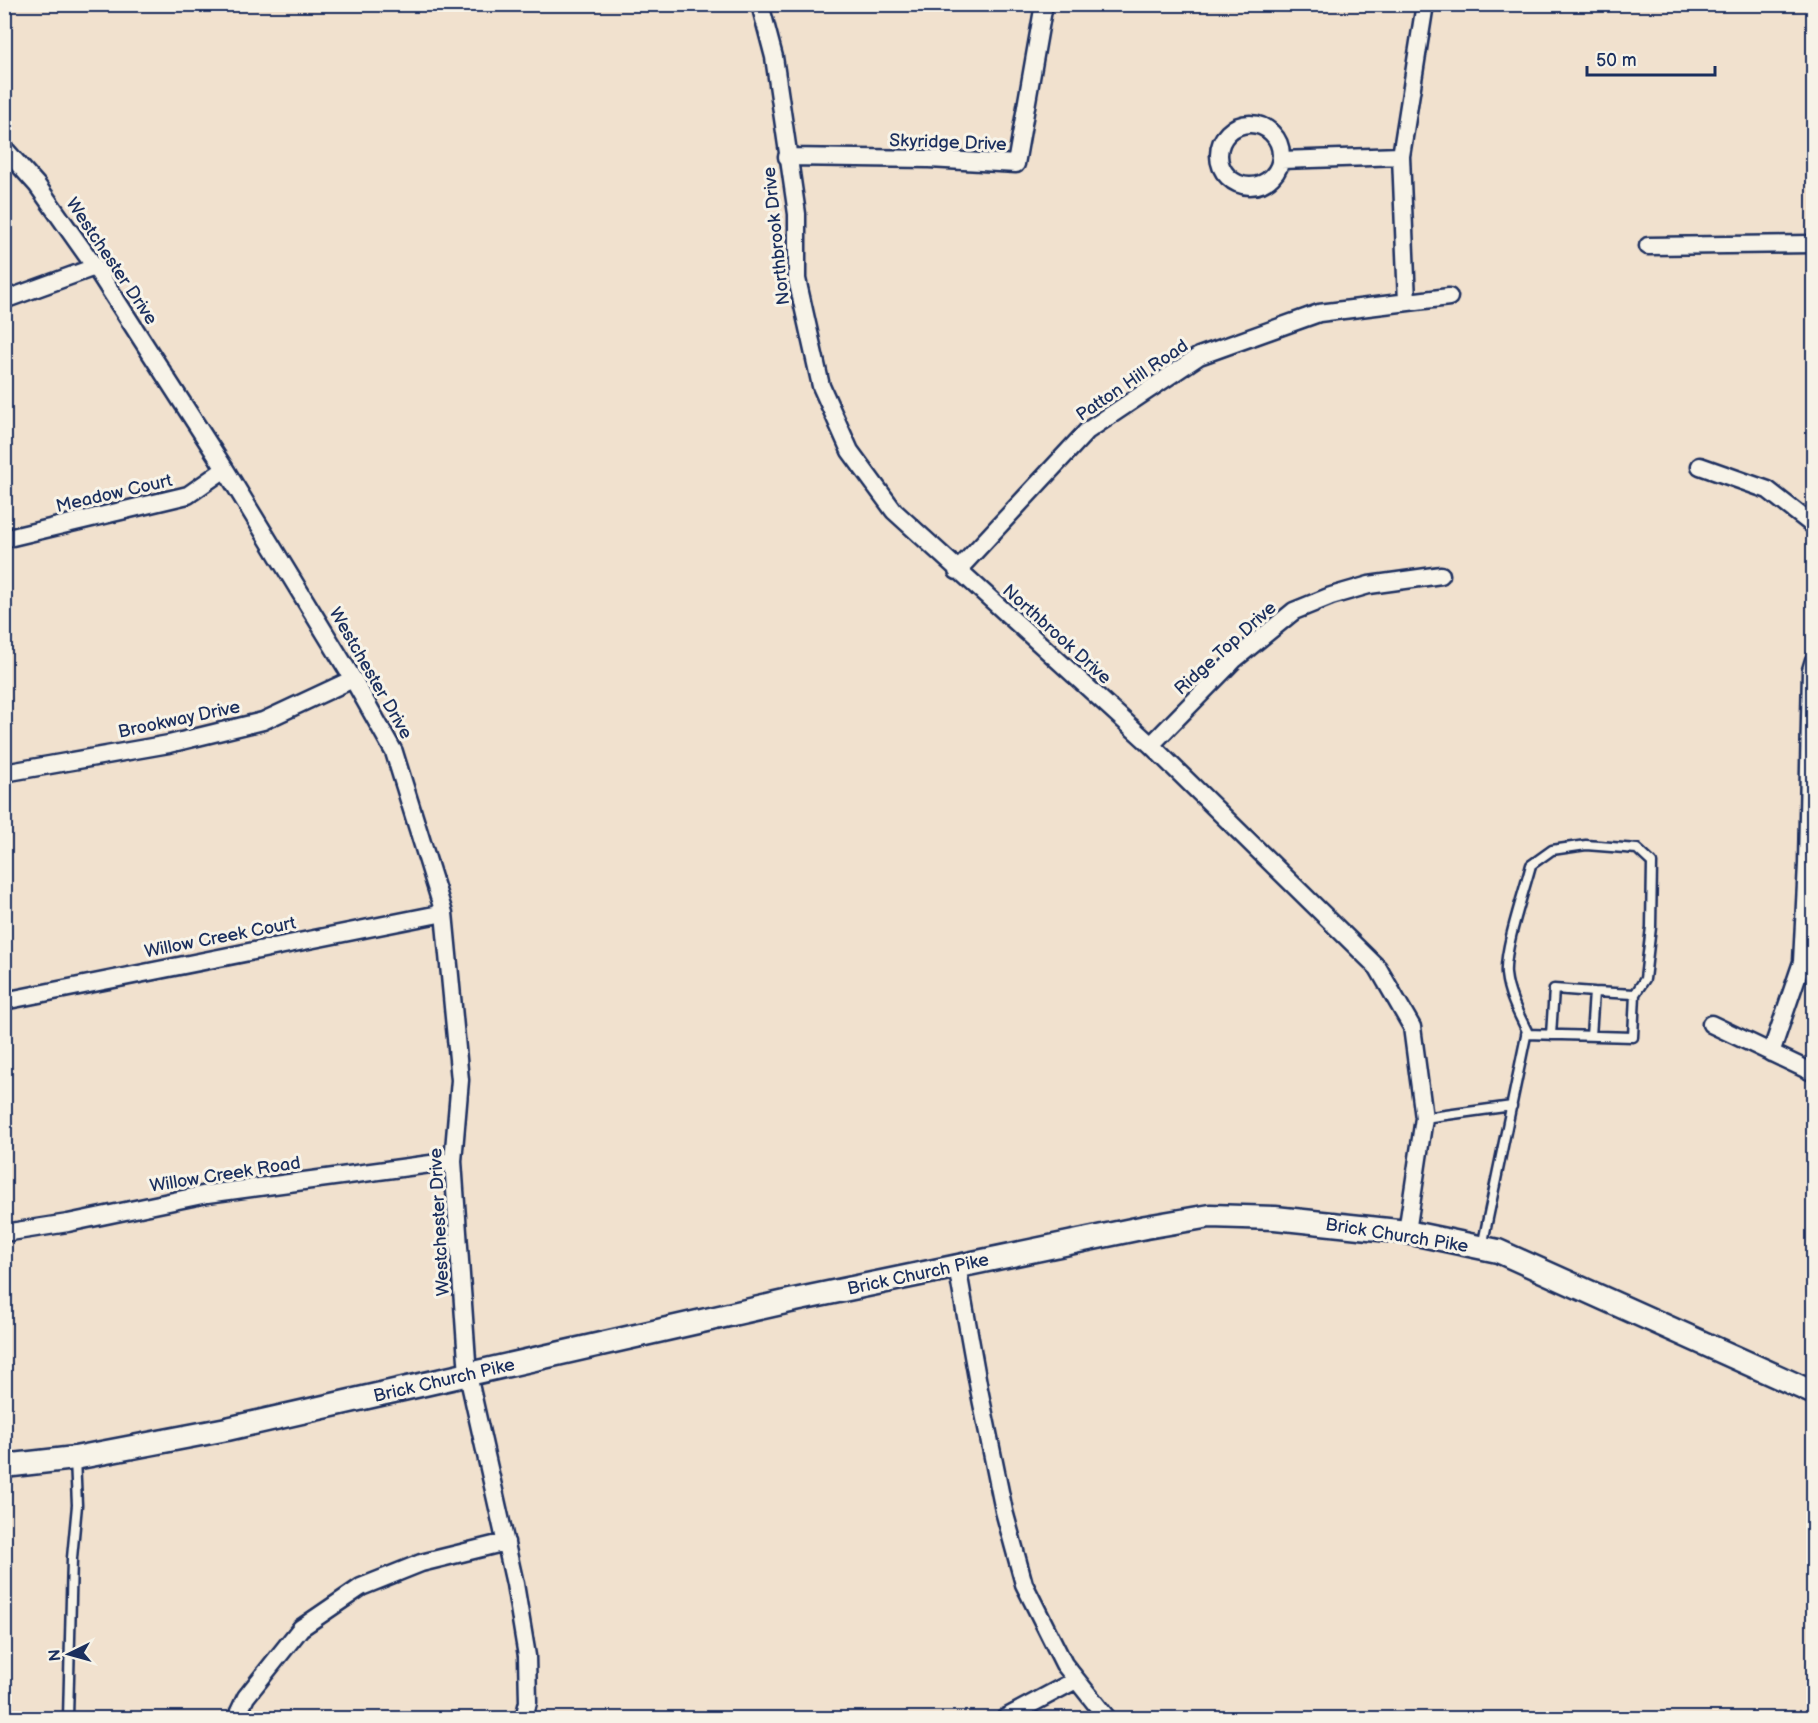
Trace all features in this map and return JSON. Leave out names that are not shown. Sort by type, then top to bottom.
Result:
[{"type":"main road","name":"Brick Church Pike","points":[[4,1466],[75,1458],[227,1429],[774,1304],[1146,1227],[1210,1216],[1275,1218],[1407,1232],[1498,1251],[1814,1393]]},
{"type":"street","name":"Northbrook Drive","points":[[760,4],[774,57],[797,214],[797,279],[821,386],[850,451],[894,511],[1150,745],[1378,968],[1412,1027],[1424,1118],[1407,1232]]},
{"type":"street","name":"Skyridge Drive","points":[[787,156],[929,159],[1016,164],[1044,4]]},
{"type":"street","points":[[1407,302],[1401,156],[1425,4]]},
{"type":"street","name":"Westchester Drive","points":[[4,148],[37,186],[95,267],[225,469],[353,679],[394,752],[444,912],[460,1080],[453,1161],[468,1375],[506,1542],[527,1656],[528,1702],[524,1719]]},
{"type":"street","points":[[1281,160],[1401,156]]},
{"type":"street","points":[[1648,246],[1805,246],[1814,244]]},
{"type":"street","points":[[4,300],[95,267]]},
{"type":"street","name":"Patton Hill Road","points":[[957,571],[1087,431],[1199,356],[1319,313],[1449,297]]},
{"type":"street","points":[[1700,466],[1768,490],[1814,526]]},
{"type":"street","name":"Meadow Court","points":[[4,538],[188,495],[225,469]]},
{"type":"street","name":"Ridge Top Drive","points":[[1150,745],[1235,659],[1294,611],[1330,596],[1369,585],[1441,575]]},
{"type":"street","points":[[1771,1053],[1802,963],[1810,864],[1811,670],[1814,660]]},
{"type":"street","name":"Brookway Drive","points":[[4,772],[170,744],[262,721],[353,679]]},
{"type":"street","name":"Willow Creek Court","points":[[4,1001],[444,912]]},
{"type":"street","points":[[1710,1024],[1814,1073]]},
{"type":"street","name":"Willow Creek Road","points":[[4,1233],[68,1223],[207,1194],[453,1161]]},
{"type":"street","points":[[957,1266],[1004,1510],[1024,1584],[1064,1664],[1107,1719]]},
{"type":"street","points":[[236,1719],[246,1697],[301,1628],[361,1587],[421,1563],[506,1542]]},
{"type":"street","points":[[1005,1719],[1076,1680]]},
{"type":"lane","points":[[1482,1248],[1512,1106],[1526,1034],[1527,1031],[1514,1004],[1506,973],[1510,945],[1531,865],[1552,850],[1586,846],[1637,849],[1652,863],[1651,927],[1645,979],[1635,994],[1633,1037],[1526,1034]]},
{"type":"lane","points":[[1551,1035],[1554,989],[1635,994]]},
{"type":"lane","points":[[1591,1036],[1594,992]]},
{"type":"lane","points":[[1424,1118],[1512,1106]]},
{"type":"lane","points":[[68,1719],[72,1558],[77,1505],[75,1458]]}]
